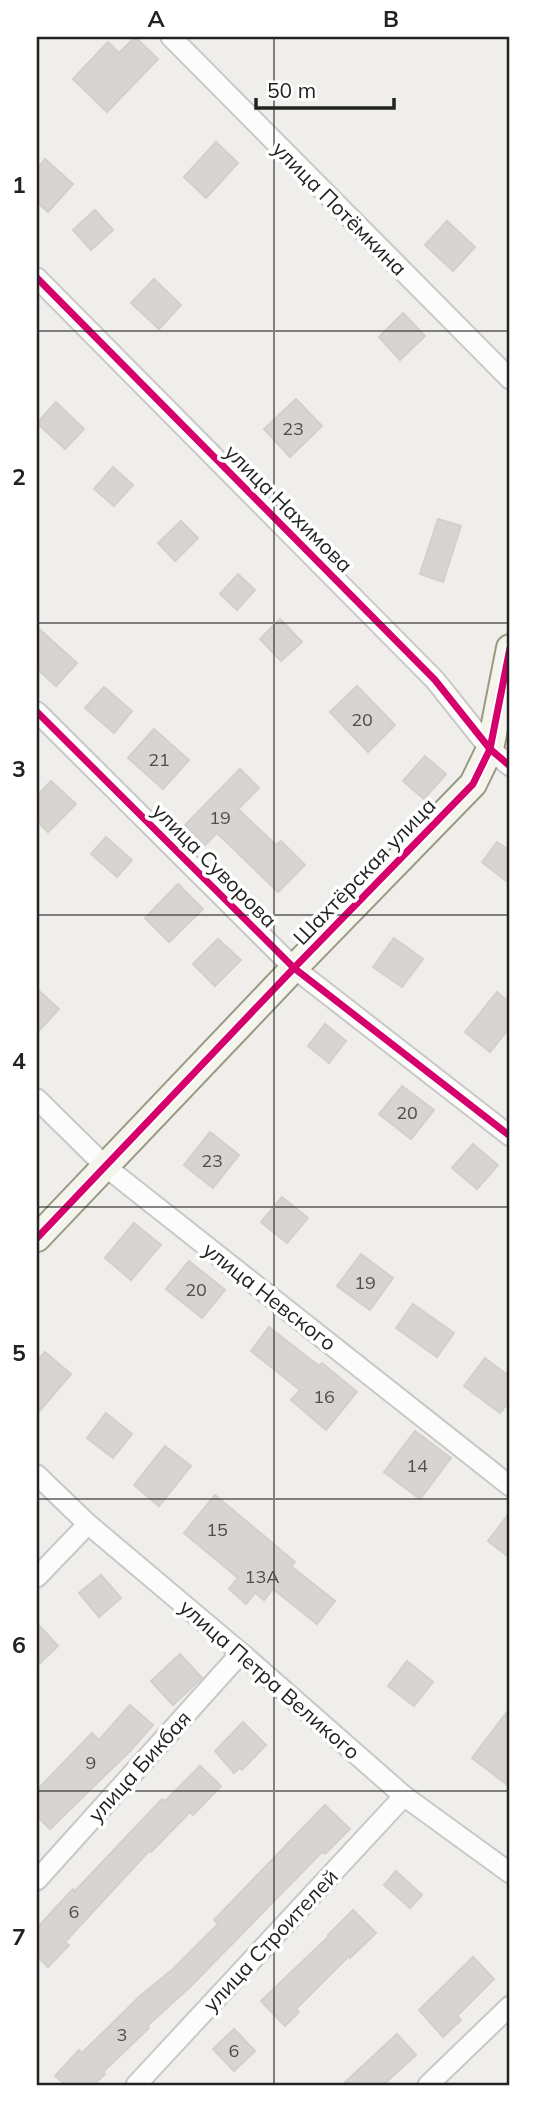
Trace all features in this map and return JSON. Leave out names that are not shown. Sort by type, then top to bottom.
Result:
[{"type":"street","name":"улица Потёмкина","points":[[171,37],[510,379]]},
{"type":"street","name":"улица Нахимова","points":[[37,278],[435,681],[490,749],[510,766]]},
{"type":"street","name":"Шахтёрская улица","points":[[37,1238],[473,784],[490,749],[510,648]]},
{"type":"street","name":"улица Суворова","points":[[37,712],[294,968],[510,1136]]},
{"type":"street","name":"улица Невского","points":[[37,1099],[106,1167],[510,1486]]},
{"type":"street","name":"улица Петра Великого","points":[[37,1475],[88,1524],[404,1796],[510,1873]]},
{"type":"street","points":[[37,1577],[88,1524]]},
{"type":"street","name":"улица Бикбая","points":[[37,1880],[241,1653]]},
{"type":"street","name":"улица Строителей","points":[[136,2085],[404,1796]]},
{"type":"street","points":[[428,2085],[510,2006]]},
{"type":"building","points":[[135,37],[158,59],[107,112],[73,79],[108,42],[119,53]]},
{"type":"building","points":[[216,142],[238,163],[206,198],[184,177]]},
{"type":"building","points":[[45,159],[73,184],[48,212],[37,202],[37,169]]},
{"type":"building","points":[[95,210],[113,230],[91,250],[73,230]]},
{"type":"building","points":[[447,221],[475,247],[453,271],[425,245]]},
{"type":"building","points":[[154,279],[181,305],[159,329],[131,303]]},
{"type":"building","points":[[403,313],[425,336],[400,360],[379,337]]},
{"type":"building","points":[[296,399],[322,426],[290,457],[264,429]]},
{"type":"building","points":[[56,402],[84,429],[65,449],[37,423]]},
{"type":"building","points":[[113,467],[133,485],[114,506],[94,489]]},
{"type":"building","points":[[438,519],[461,526],[443,582],[420,574]]},
{"type":"building","points":[[181,521],[198,538],[175,561],[158,543]]},
{"type":"building","points":[[238,574],[255,590],[237,610],[220,594]]},
{"type":"building","points":[[280,619],[302,642],[281,661],[260,639]]},
{"type":"building","points":[[37,627],[77,663],[56,686],[37,669]]},
{"type":"building","points":[[357,686],[395,725],[368,752],[330,712]]},
{"type":"building","points":[[104,687],[132,711],[114,733],[85,708]]},
{"type":"building","points":[[154,729],[189,760],[163,789],[128,758]]},
{"type":"building","points":[[425,756],[446,774],[424,799],[403,781]]},
{"type":"building","points":[[240,769],[259,788],[238,809],[276,845],[281,841],[305,865],[278,892],[217,833],[205,845],[185,825]]},
{"type":"building","points":[[51,781],[76,804],[48,832],[37,821],[37,796]]},
{"type":"building","points":[[106,837],[132,860],[117,877],[91,854]]},
{"type":"building","points":[[497,842],[510,851],[510,884],[482,862]]},
{"type":"building","points":[[178,884],[203,909],[169,942],[145,918]]},
{"type":"building","points":[[394,938],[423,959],[402,987],[373,967]]},
{"type":"building","points":[[218,939],[241,960],[215,986],[193,964]]},
{"type":"building","points":[[37,989],[59,1009],[37,1033]]},
{"type":"building","points":[[497,992],[510,1003],[510,1027],[490,1052],[465,1032]]},
{"type":"building","points":[[325,1024],[346,1041],[329,1063],[308,1046]]},
{"type":"building","points":[[402,1086],[434,1110],[411,1139],[379,1114]]},
{"type":"building","points":[[210,1132],[239,1155],[213,1188],[184,1165]]},
{"type":"building","points":[[473,1144],[498,1165],[477,1189],[452,1168]]},
{"type":"building","points":[[282,1197],[308,1218],[287,1243],[261,1222]]},
{"type":"building","points":[[134,1223],[161,1245],[131,1280],[105,1258]]},
{"type":"building","points":[[361,1254],[393,1278],[370,1310],[337,1286]]},
{"type":"building","points":[[189,1261],[225,1290],[202,1318],[166,1289]]},
{"type":"building","points":[[413,1304],[454,1333],[437,1357],[396,1328]]},
{"type":"building","points":[[269,1327],[319,1366],[322,1363],[357,1392],[326,1430],[291,1400],[300,1390],[251,1351]]},
{"type":"building","points":[[45,1352],[71,1374],[37,1414],[37,1361]]},
{"type":"building","points":[[485,1358],[510,1377],[510,1400],[500,1413],[464,1386]]},
{"type":"building","points":[[106,1413],[132,1434],[113,1458],[87,1438]]},
{"type":"building","points":[[415,1431],[451,1458],[420,1499],[384,1472]]},
{"type":"building","points":[[165,1446],[191,1466],[159,1506],[134,1485]]},
{"type":"building","points":[[215,1495],[295,1562],[291,1566],[335,1601],[317,1624],[273,1589],[264,1600],[255,1593],[246,1604],[229,1589],[238,1578],[184,1533]]},
{"type":"building","points":[[510,1512],[510,1558],[488,1541]]},
{"type":"building","points":[[101,1575],[121,1598],[99,1617],[79,1593]]},
{"type":"building","points":[[37,1623],[58,1646],[37,1666]]},
{"type":"building","points":[[180,1654],[202,1678],[173,1705],[151,1681]]},
{"type":"building","points":[[407,1661],[433,1682],[414,1706],[388,1686]]},
{"type":"building","points":[[130,1705],[153,1725],[50,1829],[37,1816],[37,1790],[92,1733],[99,1740]]},
{"type":"building","points":[[510,1708],[510,1787],[472,1758]]},
{"type":"building","points":[[243,1722],[266,1745],[242,1770],[239,1768],[234,1773],[215,1751]]},
{"type":"building","points":[[200,1766],[221,1786],[193,1815],[190,1812],[151,1852],[149,1851],[65,1942],[69,1945],[48,1967],[37,1956],[37,1928],[162,1799],[165,1801]]},
{"type":"building","points":[[325,1805],[350,1829],[325,1854],[322,1852],[190,1987],[147,2026],[149,2028],[103,2072],[105,2074],[94,2085],[66,2085],[55,2076],[79,2050],[82,2053],[218,1924],[214,1920]]},
{"type":"building","points":[[396,1871],[422,1895],[410,1908],[384,1885]]},
{"type":"building","points":[[353,1910],[376,1933],[296,2009],[299,2012],[285,2026],[261,2001]]},
{"type":"building","points":[[473,1957],[494,1979],[457,2016],[461,2020],[443,2037],[419,2010]]},
{"type":"building","points":[[234,2029],[255,2051],[234,2071],[213,2049]]},
{"type":"building","points":[[397,2034],[416,2055],[383,2085],[342,2085]]},
{"type":"cycle path","points":[[37,278],[435,680],[490,749],[510,766]]},
{"type":"cycle path","points":[[37,1238],[473,784],[490,749],[510,648]]},
{"type":"cycle path","points":[[37,712],[294,968],[510,1136]]}]
